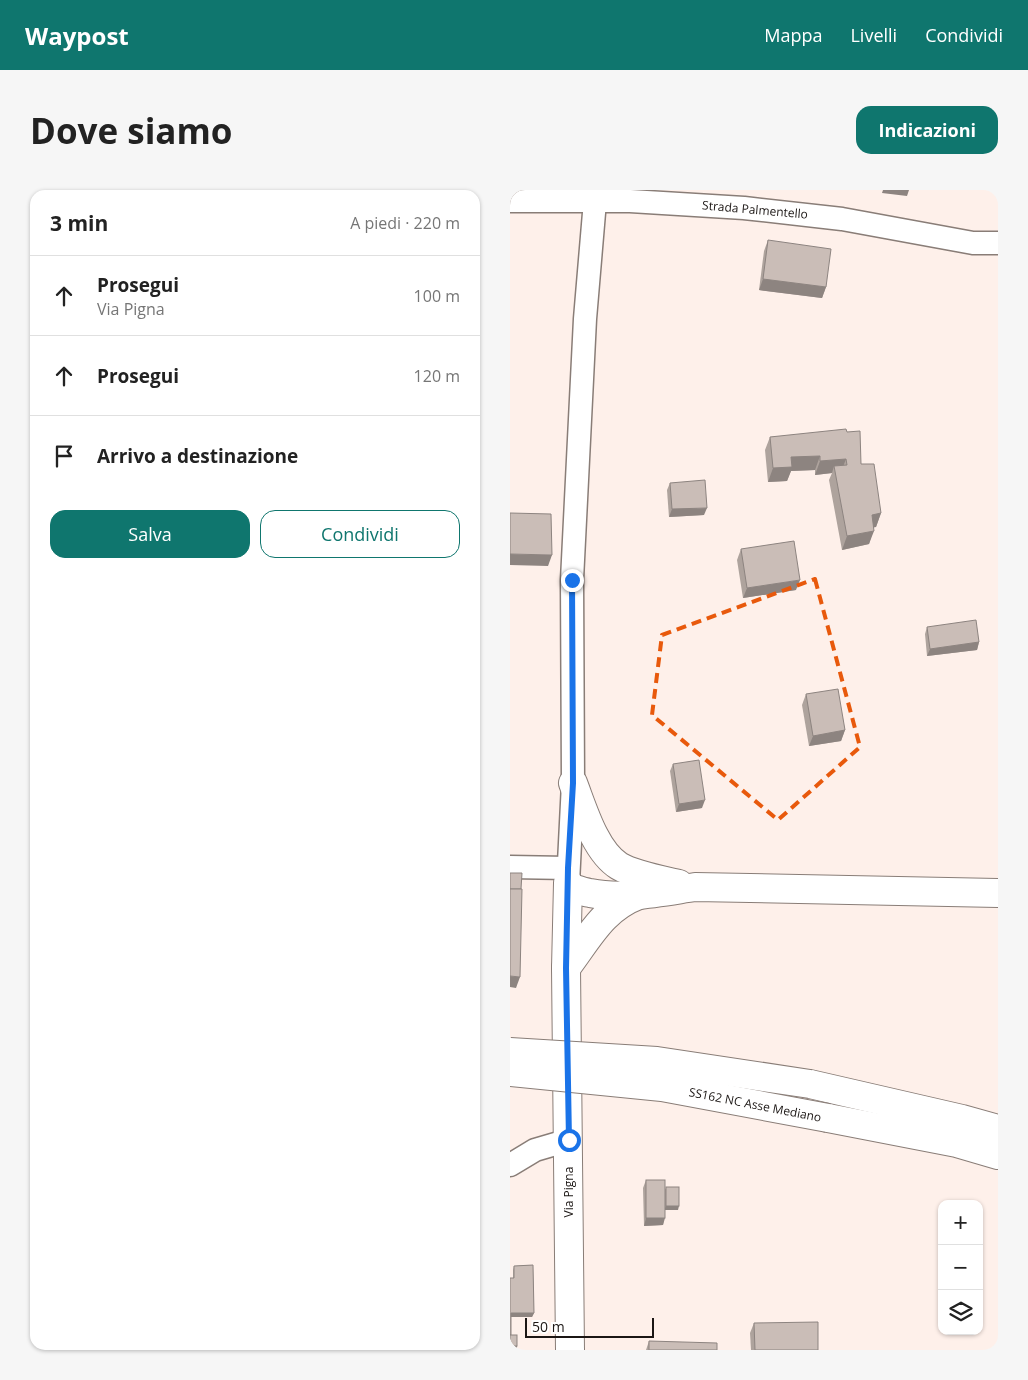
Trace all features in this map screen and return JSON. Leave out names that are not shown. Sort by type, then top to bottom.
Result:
[{"type":"main road","points":[[573,783],[603,852],[620,867],[646,885]]},
{"type":"main road","points":[[568,879],[607,873],[646,885],[998,894]]},
{"type":"main road","name":"Via Pigna","points":[[568,879],[566,968],[570,1350]]},
{"type":"main road","points":[[566,968],[604,916],[646,885]]},
{"type":"main road","name":"SS162 NC Asse Mediano","points":[[510,1052],[657,1061],[810,1084],[960,1131],[998,1154]]},
{"type":"main road","name":"SS162 NC Asse Mediano","points":[[510,1072],[662,1087],[828,1118],[960,1131],[998,1129]]},
{"type":"main road","points":[[960,1131],[998,1122]]},
{"type":"main road","points":[[960,1131],[998,1162]]},
{"type":"street","name":"Strada Palmentello","points":[[510,201],[630,201],[744,208],[842,219],[966,242],[998,242]]},
{"type":"street","points":[[510,867],[568,879],[573,783],[572,580],[585,319],[595,201]]},
{"type":"street","points":[[510,1165],[535,1150],[569,1140]]},
{"type":"highlighted area","points":[[815,579],[860,747],[778,820],[652,715],[662,635]]},
{"type":"building","points":[[768,240],[831,249],[826,287],[763,279]]},
{"type":"building","points":[[846,429],[847,432],[860,431],[861,464],[874,464],[881,513],[872,515],[874,531],[847,536],[834,466],[847,465],[846,459],[820,461],[820,456],[791,457],[792,467],[773,468],[770,437]]},
{"type":"building","points":[[705,480],[707,508],[672,509],[670,483]]},
{"type":"building","points":[[510,513],[551,514],[552,555],[510,554]]},
{"type":"building","points":[[794,541],[800,580],[747,588],[741,549]]},
{"type":"building","points":[[976,620],[979,642],[930,649],[927,627]]},
{"type":"building","points":[[838,689],[845,730],[813,736],[806,694]]},
{"type":"building","points":[[699,760],[705,800],[679,804],[673,764]]},
{"type":"building","points":[[510,873],[522,873],[521,889],[510,889]]},
{"type":"building","points":[[510,889],[522,889],[520,977],[510,976]]},
{"type":"building","points":[[646,1180],[665,1180],[665,1218],[646,1218]]},
{"type":"building","points":[[666,1187],[679,1187],[679,1206],[666,1206]]},
{"type":"building","points":[[533,1265],[534,1313],[511,1313],[510,1335],[510,1278],[514,1278],[514,1266]]},
{"type":"building","points":[[818,1322],[818,1350],[755,1350],[754,1323]]},
{"type":"building","points":[[510,1335],[517,1335],[517,1346],[510,1346]]},
{"type":"building","points":[[649,1341],[717,1343],[717,1350],[649,1350]]},
{"type":"route","points":[[569,1140],[566,968],[568,868],[573,783],[572,580]]}]
